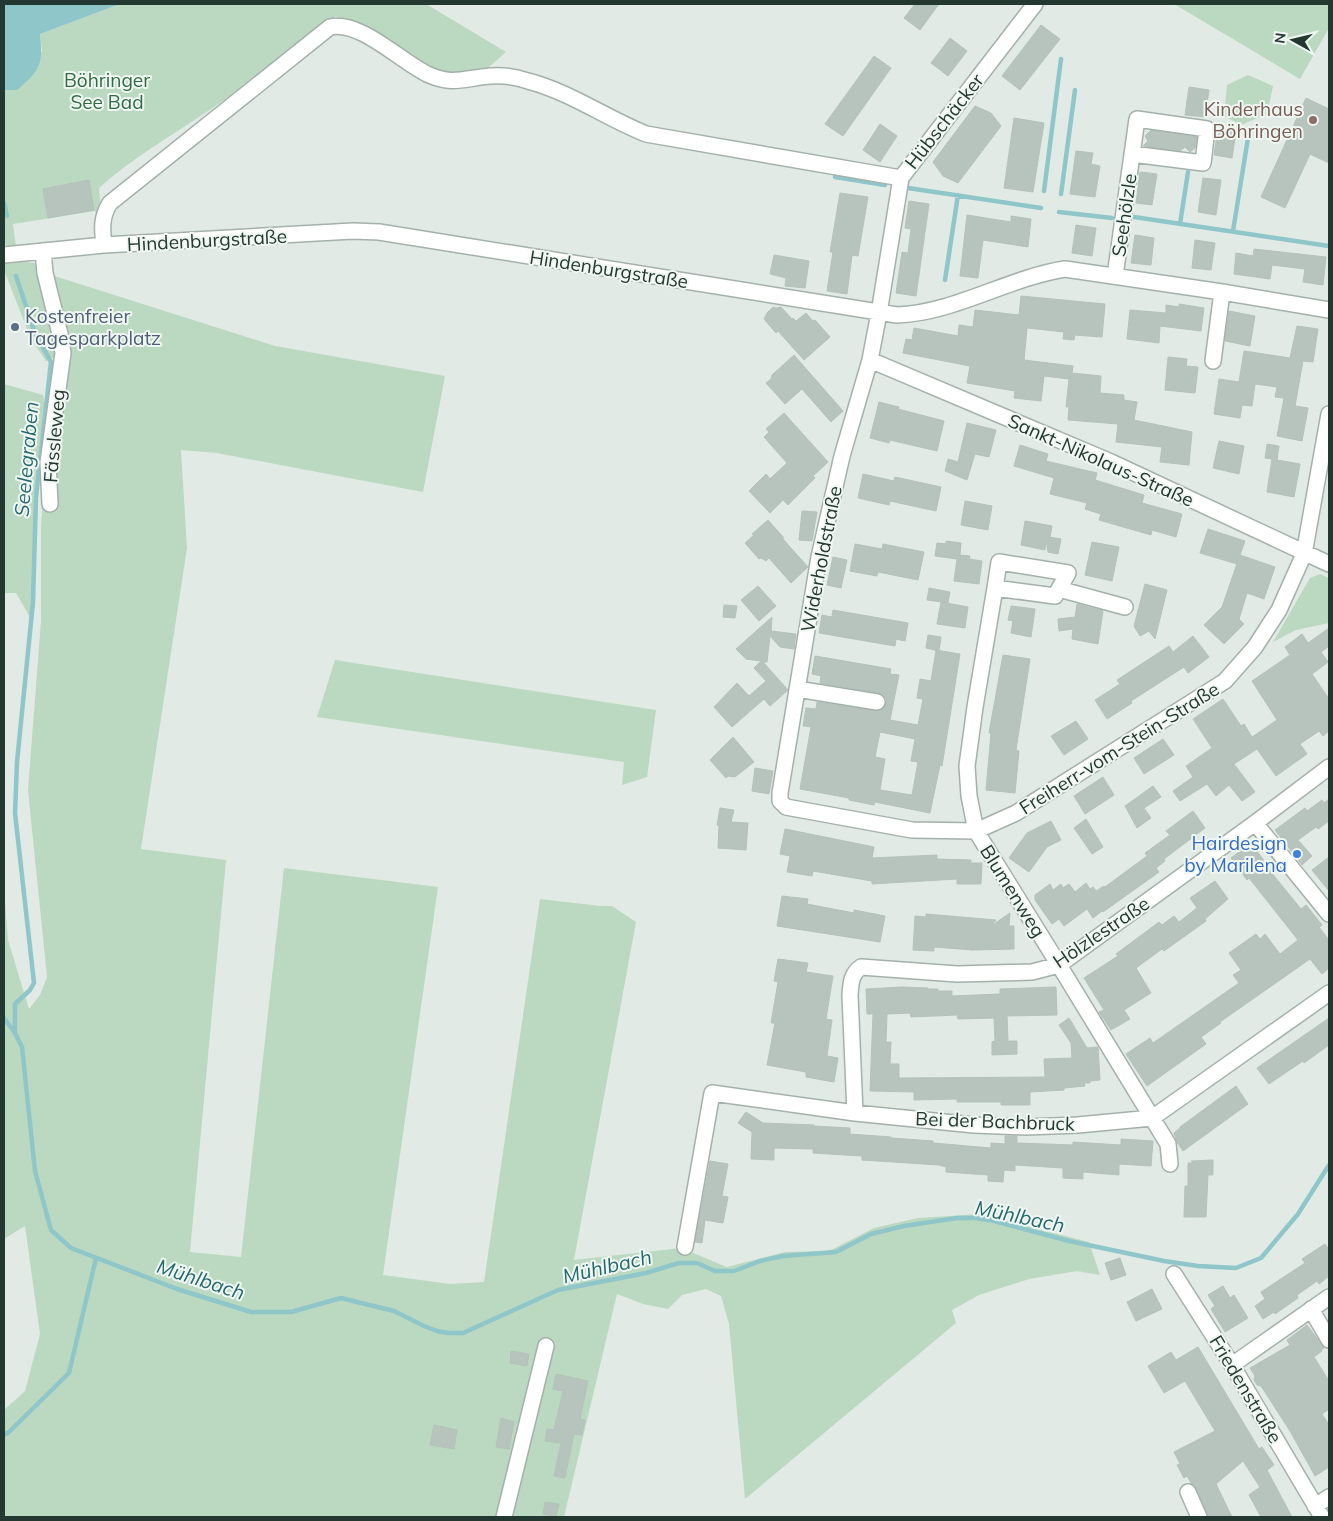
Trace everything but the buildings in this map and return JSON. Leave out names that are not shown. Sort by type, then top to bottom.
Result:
[{"type":"street","name":"Hübschäcker","points":[[879,313],[901,178],[1035,4]]},
{"type":"street","name":"Hindenburgstraße","points":[[901,178],[646,134],[626,126],[571,96],[528,81],[504,76],[456,81],[440,80],[417,69],[368,36],[338,25],[330,27],[110,203],[103,219],[104,245],[378,232],[897,315],[926,312],[1044,272],[1065,269],[1329,310]]},
{"type":"street","name":"Seehölzle","points":[[1115,276],[1132,154],[1137,119],[1207,129],[1203,163],[1132,154]]},
{"type":"street","points":[[4,255],[104,245]]},
{"type":"street","name":"Fässleweg","points":[[43,251],[45,272],[63,353],[48,462],[50,504]]},
{"type":"street","points":[[1213,361],[1222,292]]},
{"type":"street","name":"Widerholdstraße","points":[[786,807],[780,801],[780,793],[821,548],[842,456],[870,360],[879,313]]},
{"type":"street","name":"Sankt-Nikolaus-Straße","points":[[870,360],[1111,462],[1304,554],[1329,564]]},
{"type":"street","name":"Freiherr-vom-Stein-Straße","points":[[786,807],[912,830],[976,831],[1016,813],[1225,681],[1255,647],[1279,610],[1304,554],[1329,414]]},
{"type":"street","name":"Blumenweg","points":[[1059,588],[1068,573],[999,562],[967,766],[969,796],[976,831],[1168,1144],[1170,1164]]},
{"type":"street","points":[[995,588],[1055,596],[1059,588],[1125,607]]},
{"type":"street","points":[[797,690],[876,702]]},
{"type":"street","name":"Hölzlestraße","points":[[855,1113],[850,995],[854,972],[861,967],[957,974],[1032,972],[1059,965],[1329,767]]},
{"type":"street","points":[[1255,823],[1329,914]]},
{"type":"street","name":"Bei der Bachbruck","points":[[685,1247],[712,1093],[855,1113],[974,1124],[1078,1125],[1152,1118],[1329,993]]},
{"type":"street","name":"Friedenstraße","points":[[1174,1274],[1232,1365],[1319,1512],[1329,1497]]},
{"type":"street","points":[[1232,1365],[1329,1297]]},
{"type":"street","points":[[1311,1309],[1329,1340]]},
{"type":"street","points":[[504,1517],[546,1346]]},
{"type":"street","points":[[1188,1492],[1199,1517]]},
{"type":"green space","name":"Böhringer See Bad","points":[[120,4],[426,4],[506,52],[481,74],[440,78],[336,16],[243,87],[139,156],[99,188],[102,226],[95,211],[13,224],[16,246],[6,246],[4,238],[4,90],[17,90],[42,51],[40,34]]},
{"type":"green space","points":[[1174,4],[1329,4],[1329,28],[1300,79]]},
{"type":"green space","points":[[1248,75],[1273,86],[1267,114],[1241,125],[1224,116],[1227,85]]},
{"type":"green space","points":[[4,262],[36,263],[45,273],[275,346],[445,376],[423,492],[217,453],[181,450],[187,548],[141,849],[226,860],[190,1252],[241,1257],[284,868],[438,887],[383,1275],[450,1284],[484,1282],[540,899],[612,906],[636,922],[574,1260],[681,1248],[727,1267],[785,1252],[829,1251],[874,1228],[918,1218],[980,1214],[1089,1242],[1100,1275],[1077,1271],[1029,1279],[979,1295],[952,1310],[956,1323],[745,1499],[729,1324],[721,1296],[706,1289],[682,1295],[668,1309],[643,1304],[617,1294],[564,1517],[4,1517],[4,1410],[25,1391],[40,1334],[25,1226],[4,1239],[4,890],[8,940],[29,1009],[40,995],[47,977],[28,790],[41,621],[41,525],[50,423],[59,355],[46,361],[31,339],[4,270]]},
{"type":"green space","points":[[4,384],[43,395],[46,412],[36,497],[31,619],[16,593],[4,593]]},
{"type":"green space","points":[[1320,574],[1329,578],[1329,623],[1296,630],[1273,642],[1310,578]]},
{"type":"green space","points":[[335,660],[656,710],[647,777],[622,785],[624,762],[317,717]]},
{"type":"water","points":[[4,4],[120,4],[40,34],[41,53],[39,66],[36,71],[17,90],[4,90]]},
{"type":"waterway","points":[[1044,191],[1061,59]]},
{"type":"waterway","points":[[1061,194],[1075,90]]},
{"type":"waterway","points":[[1233,231],[1248,138]]},
{"type":"waterway","points":[[1180,224],[1188,172]]},
{"type":"waterway","points":[[835,177],[885,185]]},
{"type":"waterway","points":[[908,188],[1041,208]]},
{"type":"waterway","points":[[945,280],[958,195]]},
{"type":"waterway","name":"Seelegraben","points":[[4,203],[7,216]]},
{"type":"waterway","points":[[1059,212],[1112,218]]},
{"type":"waterway","points":[[1134,217],[1329,246]]},
{"type":"waterway","name":"Seelegraben","points":[[15,1032],[15,1004],[30,990],[34,983],[15,813],[17,762],[33,602],[36,497],[51,362],[35,333],[16,276]]},
{"type":"waterway","name":"Mühlbach","points":[[4,1018],[22,1047],[35,1171],[51,1230],[71,1248],[177,1289],[251,1312],[291,1312],[341,1298],[394,1311],[437,1331],[463,1333],[558,1290],[646,1273],[679,1263],[697,1263],[715,1271],[734,1271],[760,1261],[783,1256],[836,1252],[871,1234],[904,1226],[957,1218],[976,1218],[994,1221],[1069,1241],[1164,1261],[1198,1266],[1236,1268],[1261,1258],[1298,1214],[1329,1165]]},
{"type":"waterway","points":[[4,1435],[69,1373],[96,1258]]},
{"type":"place","name":"Kinderhaus Böhringen","points":[[1313,120]]},
{"type":"place","name":"Kostenfreier Tagesparkplatz","points":[[15,327]]},
{"type":"place","name":"Hairdesign by Marilena","points":[[1297,854]]}]
